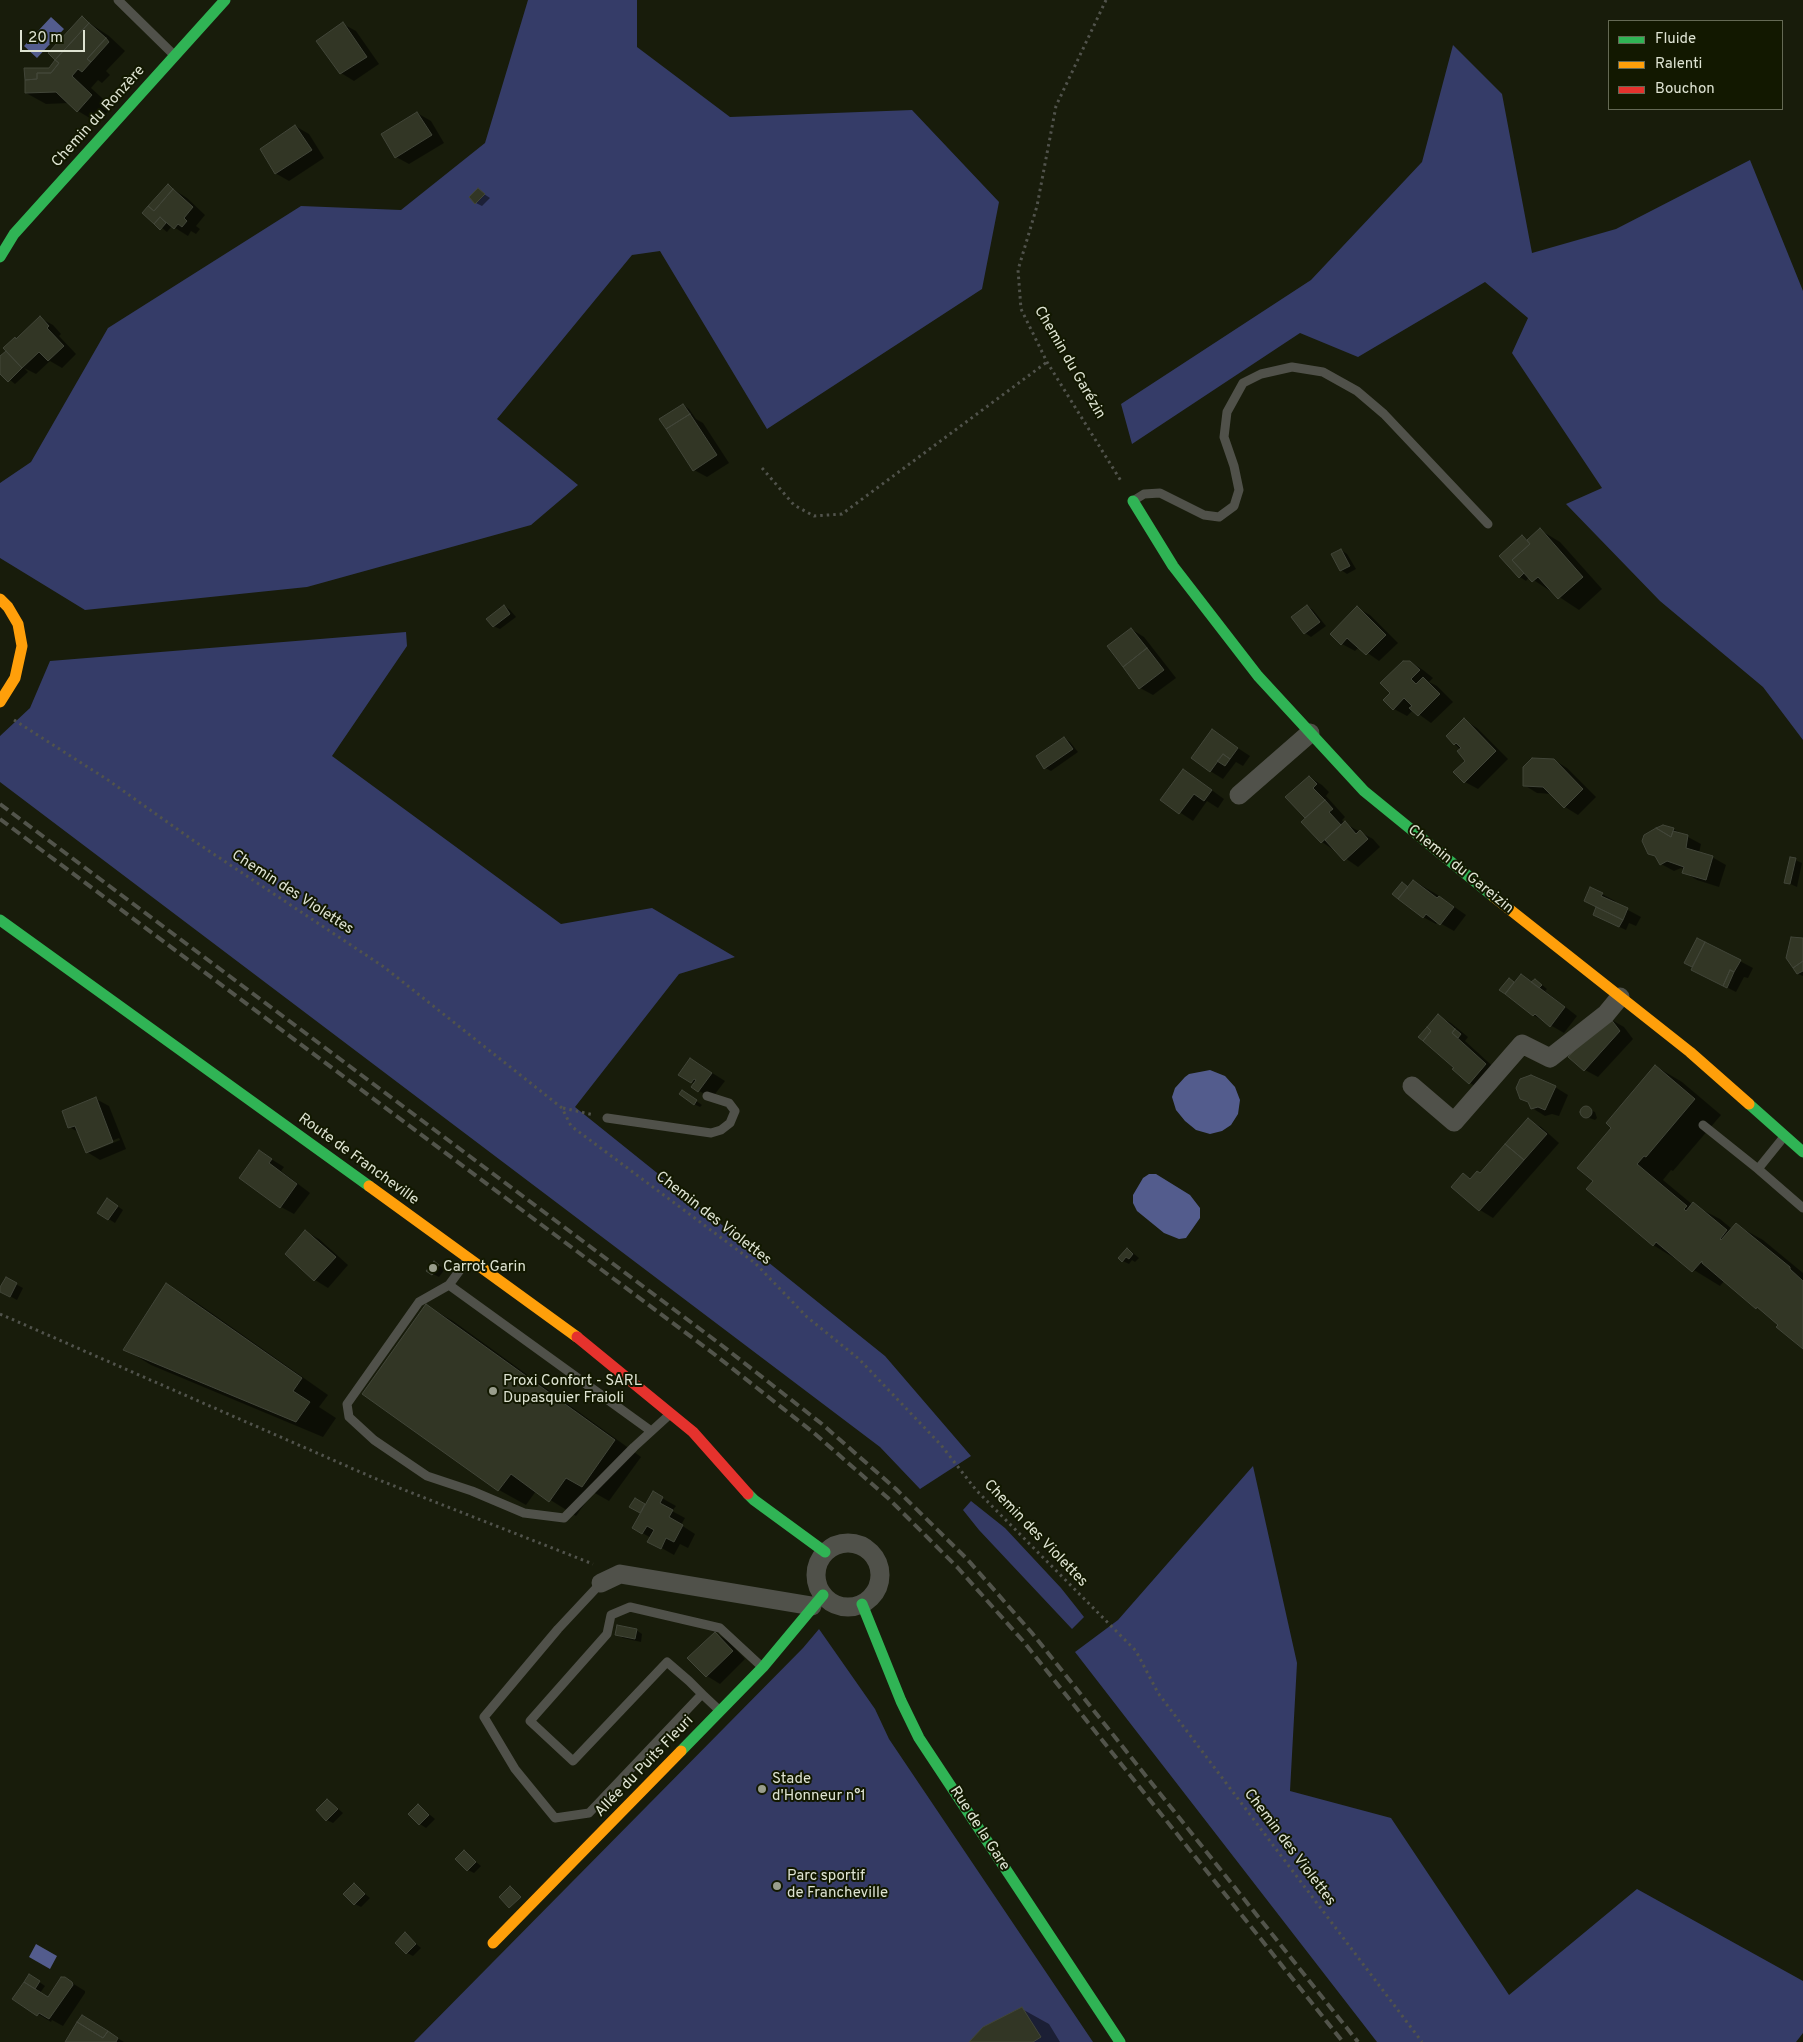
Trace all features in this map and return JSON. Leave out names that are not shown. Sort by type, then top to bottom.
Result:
[{"type":"street","name":"Chemin du Ronzère","points":[[0,257],[14,234],[174,56],[217,3]]},
{"type":"street","name":"Chemin du Gareizin","points":[[1133,501],[1173,566],[1258,676],[1364,791],[1438,853],[1690,1052],[1803,1152]]},
{"type":"street","points":[[0,599],[8,607],[18,624],[22,646],[15,678],[0,702]]},
{"type":"street","points":[[1239,795],[1310,733]]},
{"type":"street","name":"Route de Francheville","points":[[0,920],[564,1327],[693,1432],[754,1500],[825,1552]]},
{"type":"street","points":[[1412,1086],[1454,1122],[1522,1044],[1550,1058],[1606,1014],[1620,997]]},
{"type":"street","points":[[601,1583],[620,1574],[831,1602],[841,1606],[852,1606],[862,1604],[876,1590],[880,1580],[877,1560],[863,1546],[854,1543],[843,1543],[834,1546],[825,1552],[816,1568],[817,1600]]},
{"type":"street","name":"Allée du Puits Fleuri","points":[[493,1943],[763,1668],[817,1600]]},
{"type":"street","name":"Rue de la Gare","points":[[862,1604],[901,1701],[919,1738],[1120,2042]]},
{"type":"lane","points":[[118,0],[174,56]]},
{"type":"lane","points":[[1133,501],[1144,494],[1160,493],[1204,515],[1219,517],[1234,506],[1239,490],[1234,466],[1224,437],[1227,412],[1243,383],[1261,374],[1292,367],[1322,372],[1357,391],[1384,414],[1488,524]]},
{"type":"lane","points":[[607,1118],[711,1133],[721,1130],[730,1123],[735,1111],[729,1102],[707,1096]]},
{"type":"lane","points":[[1703,1124],[1803,1208]]},
{"type":"lane","points":[[1758,1170],[1785,1136]]},
{"type":"lane","points":[[468,1258],[449,1285],[419,1302],[347,1404],[349,1417],[374,1440],[428,1476],[472,1491],[524,1513],[564,1518],[670,1414]]},
{"type":"lane","points":[[449,1285],[651,1431]]},
{"type":"lane","points":[[601,1583],[558,1629],[484,1717],[515,1769],[555,1818],[589,1813],[702,1694]]},
{"type":"lane","points":[[720,1711],[667,1662],[573,1761],[530,1721],[607,1634],[611,1615],[630,1607],[720,1628],[763,1668]]},
{"type":"path","name":"Chemin du Garézin","points":[[1106,0],[1056,106],[1037,206],[1018,270],[1021,309],[1048,362],[1133,501]]},
{"type":"path","points":[[762,468],[794,505],[814,516],[842,514],[1048,362]]},
{"type":"path","name":"Chemin des Violettes","points":[[8,716],[108,780],[194,842],[384,967],[562,1108],[571,1126],[755,1263],[807,1317],[859,1359],[941,1445],[976,1490],[1136,1651],[1158,1693],[1422,2042]]},
{"type":"path","name":"Chemin des Violettes","points":[[562,1108],[607,1118]]},
{"type":"path","points":[[0,1314],[374,1478],[620,1574]]},
{"type":"shaded area","points":[[528,0],[637,0],[637,47],[730,117],[912,110],[999,202],[982,289],[767,429],[660,251],[632,255],[497,419],[578,485],[531,525],[307,587],[85,610],[0,558],[0,483],[31,462],[108,328],[301,206],[401,210],[485,143]]},
{"type":"shaded area","points":[[51,17],[64,29],[37,58],[24,46]]},
{"type":"shaded area","points":[[1453,45],[1502,94],[1532,253],[1616,229],[1750,160],[1803,291],[1803,740],[1763,687],[1660,601],[1566,504],[1602,488],[1512,353],[1528,318],[1485,282],[1358,357],[1300,333],[1132,444],[1121,404],[1311,280],[1422,162]]},
{"type":"shaded area","points":[[406,632],[407,646],[332,756],[561,924],[652,908],[735,957],[679,974],[575,1107],[885,1356],[971,1456],[920,1489],[880,1447],[0,782],[0,736],[30,708],[50,661]]},
{"type":"shaded area","points":[[1210,1070],[1225,1076],[1235,1087],[1240,1100],[1238,1114],[1231,1125],[1222,1131],[1210,1134],[1196,1130],[1185,1121],[1176,1110],[1172,1097],[1175,1088],[1189,1074]]},
{"type":"shaded area","points":[[1149,1174],[1156,1174],[1190,1195],[1200,1208],[1200,1218],[1186,1238],[1179,1239],[1164,1233],[1137,1211],[1133,1203],[1133,1195],[1143,1178]]},
{"type":"shaded area","points":[[1253,1466],[1297,1663],[1290,1791],[1391,1818],[1509,1995],[1637,1889],[1803,1981],[1803,2033],[1796,2042],[1377,2042],[1075,1652],[1118,1620]]},
{"type":"shaded area","points":[[971,1501],[1005,1528],[1061,1588],[1084,1617],[1072,1629],[979,1530],[963,1510]]},
{"type":"shaded area","name":"Parc sportif de Francheville","points":[[819,1629],[875,1709],[889,1739],[1093,2042],[414,2042],[803,1648]]},
{"type":"shaded area","points":[[36,1944],[57,1956],[50,1969],[29,1957]]},
{"type":"building","points":[[82,16],[89,23],[55,60],[48,53]]},
{"type":"building","points":[[343,22],[367,57],[340,74],[316,41]]},
{"type":"building","points":[[89,23],[106,38],[87,59],[91,62],[82,72],[78,69],[72,76],[92,95],[77,112],[56,92],[25,93],[25,80],[37,79],[37,73],[51,73],[59,63],[55,60]]},
{"type":"building","points":[[106,38],[109,42],[91,62],[87,59]]},
{"type":"building","points":[[55,60],[59,63],[51,73],[37,73],[37,79],[25,80],[24,68],[49,68]]},
{"type":"building","points":[[417,112],[432,135],[395,158],[381,134]]},
{"type":"building","points":[[295,125],[312,150],[275,174],[260,149]]},
{"type":"building","points":[[168,184],[173,189],[154,211],[148,206]]},
{"type":"building","points":[[478,188],[485,194],[475,204],[469,197]]},
{"type":"building","points":[[173,189],[193,207],[184,218],[187,221],[182,227],[178,224],[174,229],[160,217],[154,224],[142,213],[148,206],[154,211]]},
{"type":"building","points":[[160,217],[166,223],[160,230],[154,224]]},
{"type":"building","points":[[40,316],[49,326],[47,328],[64,346],[48,361],[39,352],[22,368],[3,348],[15,337],[16,339]]},
{"type":"building","points":[[6,351],[22,368],[8,382],[0,374],[0,356]]},
{"type":"building","points":[[683,404],[690,414],[666,429],[659,419]]},
{"type":"building","points":[[690,414],[717,455],[693,471],[666,429]]},
{"type":"building","points":[[1540,528],[1583,577],[1558,599],[1538,577],[1532,582],[1512,560],[1530,544],[1527,540]]},
{"type":"building","points":[[1522,535],[1530,544],[1512,560],[1524,573],[1519,578],[1499,556]]},
{"type":"building","points":[[1341,549],[1350,566],[1340,571],[1331,554]]},
{"type":"building","points":[[504,605],[510,614],[493,627],[486,619]]},
{"type":"building","points":[[1307,605],[1320,622],[1304,634],[1291,617]]},
{"type":"building","points":[[1357,606],[1386,635],[1366,655],[1347,638],[1341,645],[1330,634]]},
{"type":"building","points":[[1131,628],[1147,648],[1123,667],[1107,646]]},
{"type":"building","points":[[1147,648],[1164,670],[1139,689],[1123,667]]},
{"type":"building","points":[[1403,661],[1410,661],[1420,670],[1411,679],[1416,684],[1423,677],[1440,694],[1418,716],[1409,708],[1412,706],[1404,698],[1393,710],[1383,700],[1390,693],[1380,683]]},
{"type":"building","points":[[1464,718],[1496,751],[1464,783],[1453,772],[1465,761],[1457,751],[1461,748],[1456,743],[1454,745],[1446,736]]},
{"type":"building","points":[[1212,729],[1238,748],[1230,759],[1223,754],[1210,772],[1191,758]]},
{"type":"building","points":[[1064,737],[1073,749],[1044,769],[1036,756]]},
{"type":"building","points":[[1223,754],[1230,759],[1225,766],[1217,761]]},
{"type":"building","points":[[1532,758],[1554,759],[1583,789],[1564,808],[1543,787],[1523,786],[1523,767]]},
{"type":"building","points":[[1183,769],[1212,790],[1204,801],[1194,794],[1179,814],[1160,800]]},
{"type":"building","points":[[1309,776],[1317,784],[1313,788],[1325,800],[1305,818],[1285,797]]},
{"type":"building","points":[[1325,800],[1333,809],[1329,812],[1341,825],[1321,843],[1301,822]]},
{"type":"building","points":[[1345,821],[1356,834],[1360,830],[1368,839],[1344,861],[1325,840]]},
{"type":"building","points":[[1663,825],[1674,828],[1671,837],[1656,828]]},
{"type":"building","points":[[1656,828],[1671,837],[1673,831],[1688,835],[1686,848],[1713,856],[1706,880],[1682,873],[1684,867],[1667,861],[1660,865],[1655,856],[1648,854],[1642,841],[1644,835]]},
{"type":"building","points":[[1790,857],[1796,858],[1790,884],[1784,883]]},
{"type":"building","points":[[1413,880],[1437,898],[1439,896],[1454,907],[1440,925],[1426,914],[1423,918],[1398,899]]},
{"type":"building","points":[[1402,882],[1408,887],[1398,899],[1392,894]]},
{"type":"building","points":[[1590,887],[1603,893],[1601,896],[1628,908],[1623,920],[1584,901]]},
{"type":"building","points":[[1596,907],[1623,920],[1619,927],[1593,915]]},
{"type":"building","points":[[1791,937],[1803,938],[1803,961],[1793,968],[1786,958]]},
{"type":"building","points":[[1697,938],[1705,942],[1692,967],[1684,963]]},
{"type":"building","points":[[1705,942],[1741,960],[1734,972],[1730,970],[1723,986],[1691,970]]},
{"type":"building","points":[[1803,961],[1803,971],[1797,974],[1793,968]]},
{"type":"building","points":[[1730,970],[1734,972],[1727,988],[1723,986]]},
{"type":"building","points":[[1521,974],[1565,1007],[1550,1027],[1535,1014],[1533,1016],[1505,994]]},
{"type":"building","points":[[1509,978],[1514,982],[1505,994],[1499,990]]},
{"type":"building","points":[[1535,979],[1542,985],[1539,988],[1531,982]]},
{"type":"building","points":[[1438,1014],[1455,1029],[1452,1033],[1486,1064],[1469,1084],[1423,1041],[1431,1031],[1427,1027]]},
{"type":"building","points":[[1610,1018],[1620,1031],[1584,1071],[1568,1057],[1593,1031]]},
{"type":"building","points":[[1427,1027],[1431,1031],[1423,1041],[1418,1037]]},
{"type":"building","points":[[1455,1029],[1461,1034],[1458,1038],[1452,1033]]},
{"type":"building","points":[[690,1058],[712,1073],[698,1092],[691,1087],[696,1080],[694,1079],[691,1083],[678,1075]]},
{"type":"building","points":[[1655,1065],[1695,1099],[1646,1157],[1644,1156],[1637,1164],[1687,1206],[1684,1209],[1686,1211],[1693,1202],[1727,1230],[1721,1240],[1736,1223],[1790,1267],[1803,1281],[1803,1349],[1776,1327],[1778,1325],[1757,1307],[1756,1309],[1702,1261],[1692,1272],[1656,1242],[1653,1246],[1586,1189],[1593,1181],[1577,1168],[1611,1128],[1606,1123]]},
{"type":"building","points":[[1531,1075],[1556,1086],[1545,1110],[1538,1107],[1531,1109],[1528,1102],[1520,1099],[1516,1088],[1520,1079]]},
{"type":"building","points":[[682,1090],[697,1100],[694,1105],[679,1094]]},
{"type":"building","points":[[96,1097],[113,1142],[86,1153],[75,1126],[68,1128],[62,1111]]},
{"type":"building","points":[[1586,1106],[1592,1112],[1586,1118],[1580,1112]]},
{"type":"building","points":[[1528,1118],[1547,1134],[1524,1160],[1505,1144]]},
{"type":"building","points":[[1505,1144],[1524,1160],[1479,1211],[1451,1187],[1463,1173],[1470,1179],[1477,1171],[1480,1173]]},
{"type":"building","points":[[259,1150],[272,1159],[269,1163],[297,1184],[280,1208],[239,1178]]},
{"type":"building","points":[[107,1198],[118,1206],[108,1220],[97,1213]]},
{"type":"building","points":[[305,1230],[336,1257],[314,1281],[285,1254]]},
{"type":"building","points":[[1127,1248],[1133,1254],[1129,1259],[1126,1257],[1122,1262],[1118,1258]]},
{"type":"building","name":"Carrot Garin","points":[[434,1261],[439,1265],[432,1275],[426,1271]]},
{"type":"building","points":[[6,1277],[17,1283],[10,1297],[0,1292],[0,1287]]},
{"type":"building","points":[[166,1283],[302,1378],[293,1391],[310,1402],[296,1422],[123,1350]]},
{"type":"building","points":[[426,1304],[615,1440],[582,1487],[566,1478],[549,1502],[511,1474],[498,1491],[362,1394]]},
{"type":"building","points":[[653,1491],[663,1497],[660,1503],[673,1510],[669,1517],[683,1525],[674,1542],[666,1538],[661,1549],[647,1542],[654,1530],[647,1526],[642,1534],[632,1528]]},
{"type":"building","points":[[635,1498],[645,1504],[640,1513],[629,1507]]},
{"type":"building","points":[[617,1625],[637,1629],[635,1639],[615,1635]]},
{"type":"building","points":[[715,1632],[733,1651],[706,1677],[687,1658]]},
{"type":"building","points":[[327,1799],[338,1809],[326,1821],[316,1810]]},
{"type":"building","points":[[418,1804],[429,1815],[419,1825],[408,1814]]},
{"type":"building","points":[[464,1850],[476,1862],[467,1871],[455,1859]]},
{"type":"building","points":[[354,1883],[365,1894],[354,1905],[343,1894]]},
{"type":"building","points":[[510,1886],[521,1897],[509,1908],[499,1897]]},
{"type":"building","points":[[405,1932],[416,1944],[406,1954],[395,1943]]},
{"type":"building","points":[[29,1974],[40,1981],[35,1989],[24,1982]]},
{"type":"building","points":[[61,1977],[65,1977],[73,1985],[49,2019],[39,2013],[37,2016],[12,1999],[24,1982],[48,1997]]},
{"type":"building","points":[[1022,2007],[1041,2037],[1033,2042],[969,2042],[983,2027]]},
{"type":"building","points":[[82,2015],[108,2031],[103,2038],[77,2022]]},
{"type":"building","points":[[77,2022],[103,2038],[108,2031],[118,2038],[116,2042],[65,2042]]},
{"type":"railway","points":[[0,804],[720,1344],[822,1424],[896,1489],[967,1559],[1032,1633],[1358,2042]]},
{"type":"railway","points":[[0,819],[714,1354],[814,1433],[888,1498],[958,1568],[1023,1641],[1343,2042]]},
{"type":"traffic: fast","points":[[0,257],[14,234],[225,0]]},
{"type":"traffic: fast","points":[[1133,501],[1173,566],[1258,676],[1364,791],[1494,897]]},
{"type":"traffic: fast","points":[[0,920],[369,1186]]},
{"type":"traffic: fast","points":[[1749,1104],[1803,1152]]},
{"type":"traffic: fast","points":[[748,1494],[825,1552]]},
{"type":"traffic: fast","points":[[681,1751],[763,1667],[823,1595]]},
{"type":"traffic: fast","points":[[862,1604],[901,1701],[919,1738],[1120,2042]]},
{"type":"traffic: slow","points":[[0,599],[8,607],[18,624],[22,646],[15,678],[0,702]]},
{"type":"traffic: slow","points":[[1494,897],[1690,1052],[1749,1104]]},
{"type":"traffic: slow","points":[[369,1186],[577,1337]]},
{"type":"traffic: slow","points":[[493,1943],[681,1751]]},
{"type":"traffic: jam","points":[[577,1337],[693,1432],[748,1494]]},
{"type":"place","name":"Carrot Garin","points":[[433,1268]]},
{"type":"place","name":"Proxi Confort - SARL Dupasquier Fraioli","points":[[493,1391]]},
{"type":"place","name":"Stade d'Honneur n°1","points":[[762,1789]]},
{"type":"place","name":"Parc sportif de Francheville","points":[[777,1886]]}]
